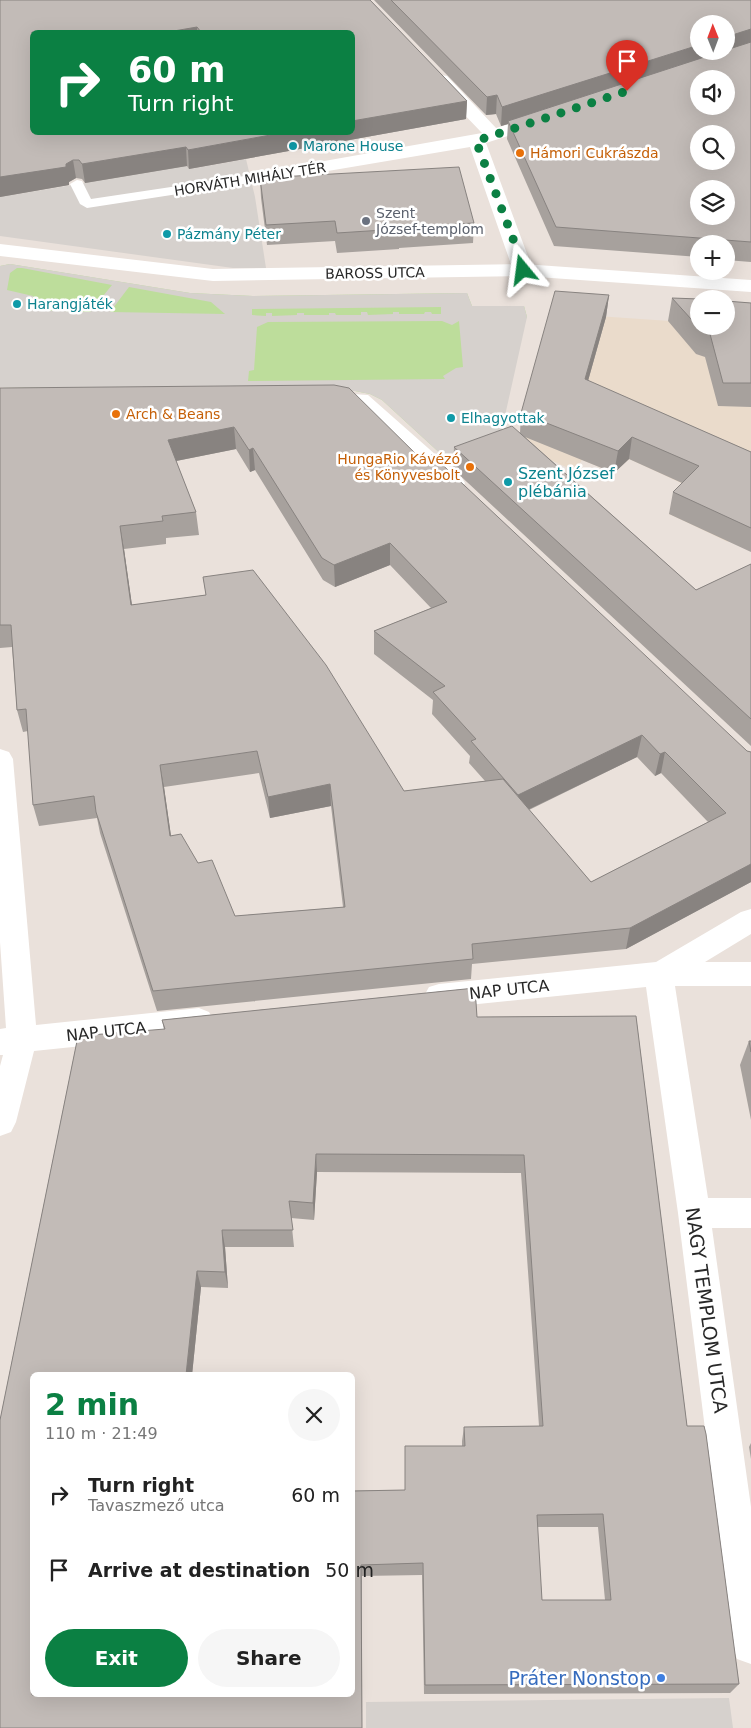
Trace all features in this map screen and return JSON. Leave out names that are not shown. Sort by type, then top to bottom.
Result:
[{"type":"street","points":[[433,72],[493,135]]},
{"type":"street","name":"HORVÁTH MIHÁLY TÉR","points":[[251,179],[476,141],[556,114]]},
{"type":"street","points":[[476,141],[523,270]]},
{"type":"street","name":"BAROSS UTCA","points":[[0,250],[213,275],[523,270],[751,286]]},
{"type":"street","points":[[302,398],[361,399],[466,495]]},
{"type":"street","points":[[0,758],[11,1041],[0,1122]]},
{"type":"street","name":"NAP UTCA","points":[[659,974],[751,920]]},
{"type":"street","name":"NAP UTCA","points":[[416,999],[659,974],[751,974]]},
{"type":"street","name":"NAGY TEMPLOM UTCA","points":[[659,974],[694,1213],[751,1645]]},
{"type":"street","name":"NAP UTCA","points":[[11,1041],[229,1018]]},
{"type":"street","points":[[694,1213],[751,1212]]},
{"type":"lane","name":"HORVÁTH MIHÁLY TÉR","points":[[77,184],[88,204],[251,179]]},
{"type":"shaded area","points":[[246,159],[255,197],[266,268],[233,268],[0,236],[0,197],[187,166],[190,169]]},
{"type":"shaded area","points":[[10,264],[190,293],[253,296],[467,293],[472,306],[524,306],[527,317],[500,438],[443,456],[382,400],[370,394],[355,391],[0,387],[0,266]],"holes":[[[17,268],[22,268],[112,285],[90,312],[37,310],[33,296],[7,290],[10,273]],[[129,287],[211,302],[225,314],[110,312]],[[441,307],[441,314],[432,314],[431,312],[425,312],[424,314],[399,314],[399,312],[393,312],[393,314],[368,315],[367,312],[361,312],[361,315],[336,315],[335,313],[329,313],[329,315],[304,315],[304,313],[297,313],[297,315],[272,316],[272,313],[266,313],[266,316],[252,315],[252,309]],[[442,321],[452,325],[459,321],[463,367],[456,368],[443,376],[445,379],[248,381],[249,371],[254,370],[257,327],[268,322]]]},
{"type":"shaded area","points":[[553,313],[690,322],[690,335],[735,335],[735,326],[751,326],[751,519],[728,542],[669,514],[694,489],[629,459],[614,473],[582,460],[575,471],[517,445]]},
{"type":"shaded area","points":[[729,1698],[733,1728],[366,1728],[366,1702]]},
{"type":"green space","points":[[10,264],[190,293],[253,296],[467,293],[472,306],[524,306],[527,317],[443,456],[382,400],[370,394],[355,391],[0,387],[0,266]]},
{"type":"building","points":[[0,0],[370,0],[467,101],[355,120],[355,30],[199,30],[197,27],[180,30],[30,30],[30,135],[270,135],[188,150],[186,147],[82,164],[79,160],[73,160],[66,164],[66,167],[0,177]]},
{"type":"building","points":[[391,0],[751,0],[751,29],[735,34],[735,15],[690,15],[690,48],[502,107],[497,95],[487,97]]},
{"type":"building","points":[[751,42],[751,242],[735,241],[735,235],[690,235],[690,237],[556,227],[508,121],[695,60],[735,60],[735,47]]},
{"type":"building","points":[[459,167],[474,223],[337,233],[335,221],[266,225],[260,178]]},
{"type":"building","points":[[555,291],[609,295],[585,379],[751,452],[751,528],[673,492],[699,466],[632,437],[618,451],[521,413]]},
{"type":"building","points":[[672,298],[690,299],[690,318]]},
{"type":"building","points":[[735,302],[751,303],[751,383],[723,383],[710,335],[735,335]]},
{"type":"building","points":[[334,385],[349,388],[421,459],[432,455],[747,751],[751,752],[751,864],[630,928],[472,944],[473,959],[153,991],[96,812],[94,796],[33,805],[26,709],[17,710],[11,625],[0,625],[0,388]],"holes":[[[234,427],[249,450],[253,448],[322,558],[334,565],[390,543],[447,602],[374,631],[445,686],[433,692],[476,739],[471,741],[518,795],[642,735],[660,754],[665,752],[726,813],[591,882],[503,779],[404,791],[326,665],[253,570],[203,577],[206,595],[131,605],[120,526],[163,521],[162,516],[196,512],[168,440]],[[257,751],[268,797],[330,784],[345,907],[235,916],[212,860],[198,863],[181,834],[170,836],[160,765]]]},
{"type":"building","points":[[512,426],[696,590],[751,564],[751,719],[454,447]]},
{"type":"building","points":[[475,988],[477,1017],[636,1016],[687,1426],[704,1426],[706,1434],[739,1684],[425,1685],[423,1563],[361,1565],[362,1728],[0,1728],[0,1420],[78,1036],[165,1029],[162,1020]],"holes":[[[603,1514],[611,1600],[542,1600],[537,1515]]]},
{"type":"place","name":"Marone House","points":[[293,146]]},
{"type":"place","name":"Hámori Cukrászda","points":[[520,153]]},
{"type":"place","name":"Szent József-templom","points":[[366,221]]},
{"type":"place","name":"Pázmány Péter","points":[[167,234]]},
{"type":"place","name":"Harangjáték","points":[[17,304]]},
{"type":"place","name":"Arch & Beans","points":[[116,414]]},
{"type":"place","name":"Elhagyottak","points":[[451,418]]},
{"type":"place","name":"HungaRio Kávézó és Könyvesbolt","points":[[470,467]]},
{"type":"place","name":"Szent József plébánia","points":[[508,482]]},
{"type":"place","name":"Práter Nonstop","points":[[661,1678]]},
{"type":"route","points":[[523,270],[476,141],[627,91]]}]
